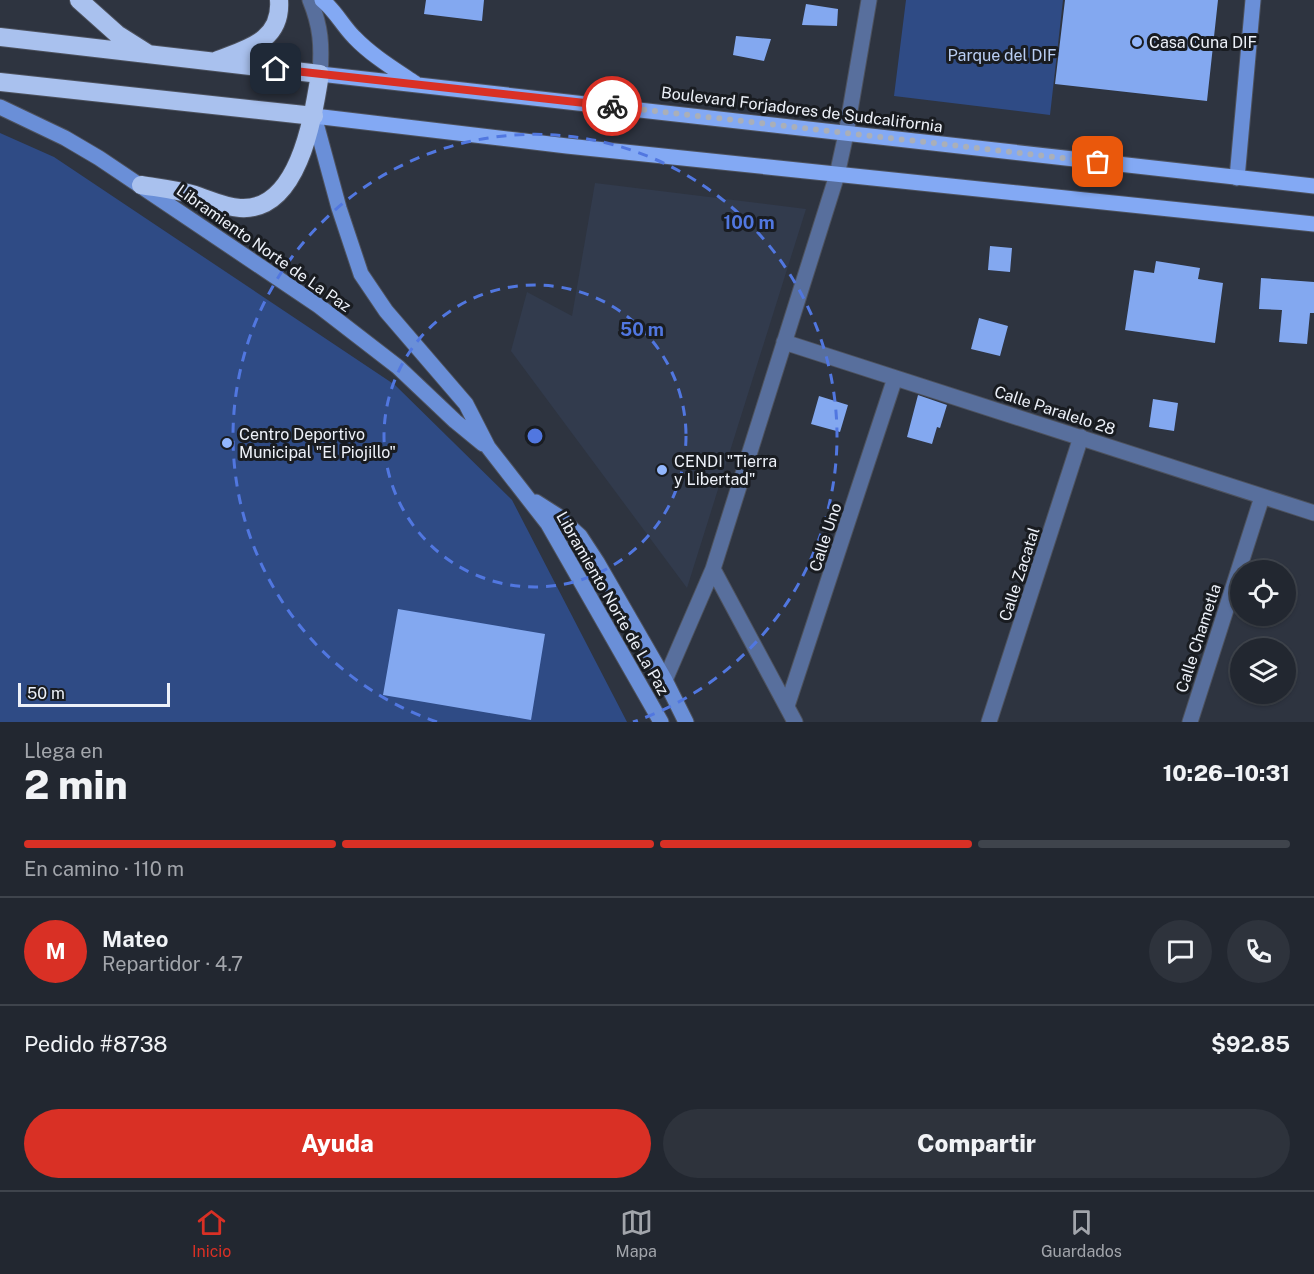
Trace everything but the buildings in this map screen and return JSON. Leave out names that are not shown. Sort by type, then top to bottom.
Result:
[{"type":"highway","points":[[79,0],[117,34],[151,55]]},
{"type":"highway","points":[[214,61],[259,44],[272,30],[279,12],[279,0]]},
{"type":"highway","name":"Boulevard Forjadores de Sudcalifornia","points":[[0,37],[320,74]]},
{"type":"highway","points":[[141,185],[194,195],[238,208],[252,208],[267,203],[279,194],[292,176],[314,116],[320,74]]},
{"type":"highway","points":[[0,82],[314,116]]},
{"type":"main road","points":[[322,0],[330,6],[353,36],[376,57],[417,84]]},
{"type":"main road","points":[[1237,178],[1253,0]]},
{"type":"main road","name":"Boulevard Forjadores de Sudcalifornia","points":[[320,74],[1314,186]]},
{"type":"main road","name":"Libramiento Norte de La Paz","points":[[0,107],[65,138],[141,185],[319,306],[398,367],[455,421],[488,447]]},
{"type":"main road","points":[[314,116],[837,175],[1314,224]]},
{"type":"main road","name":"Libramiento Norte de La Paz","points":[[314,116],[339,208],[361,273],[386,310],[466,404],[488,447],[548,524],[661,722]]},
{"type":"main road","points":[[527,496],[558,516],[580,536],[665,680],[686,722]]},
{"type":"street","points":[[310,0],[316,14],[322,44],[320,74]]},
{"type":"street","points":[[665,680],[713,569],[837,175],[869,0]]},
{"type":"street","name":"Calle Paralelo 28","points":[[784,342],[1314,513]]},
{"type":"street","name":"Calle Uno","points":[[788,706],[895,378]]},
{"type":"street","name":"Calle Zacatal","points":[[989,722],[1081,437]]},
{"type":"street","name":"Calle Chametla","points":[[1190,722],[1262,497]]},
{"type":"street","points":[[713,569],[795,722]]},
{"type":"shaded area","name":"CENDI \"Tierra y Libertad\"","points":[[595,183],[806,209],[687,588],[511,351],[527,292],[572,316]]},
{"type":"green space","name":"Parque del DIF","points":[[906,0],[1063,0],[1050,115],[894,96]]},
{"type":"green space","name":"Centro Deportivo Municipal \"El Piojillo\"","points":[[0,133],[54,157],[395,385],[512,500],[627,722],[0,722]]},
{"type":"way so far","points":[[612,106],[1098,162]]},
{"type":"place","name":"Casa Cuna DIF","points":[[1137,42]]},
{"type":"place","name":"Centro Deportivo Municipal \"El Piojillo\"","points":[[227,443]]},
{"type":"place","name":"CENDI \"Tierra y Libertad\"","points":[[662,470]]},
{"type":"route","points":[[276,69],[612,106]]}]
